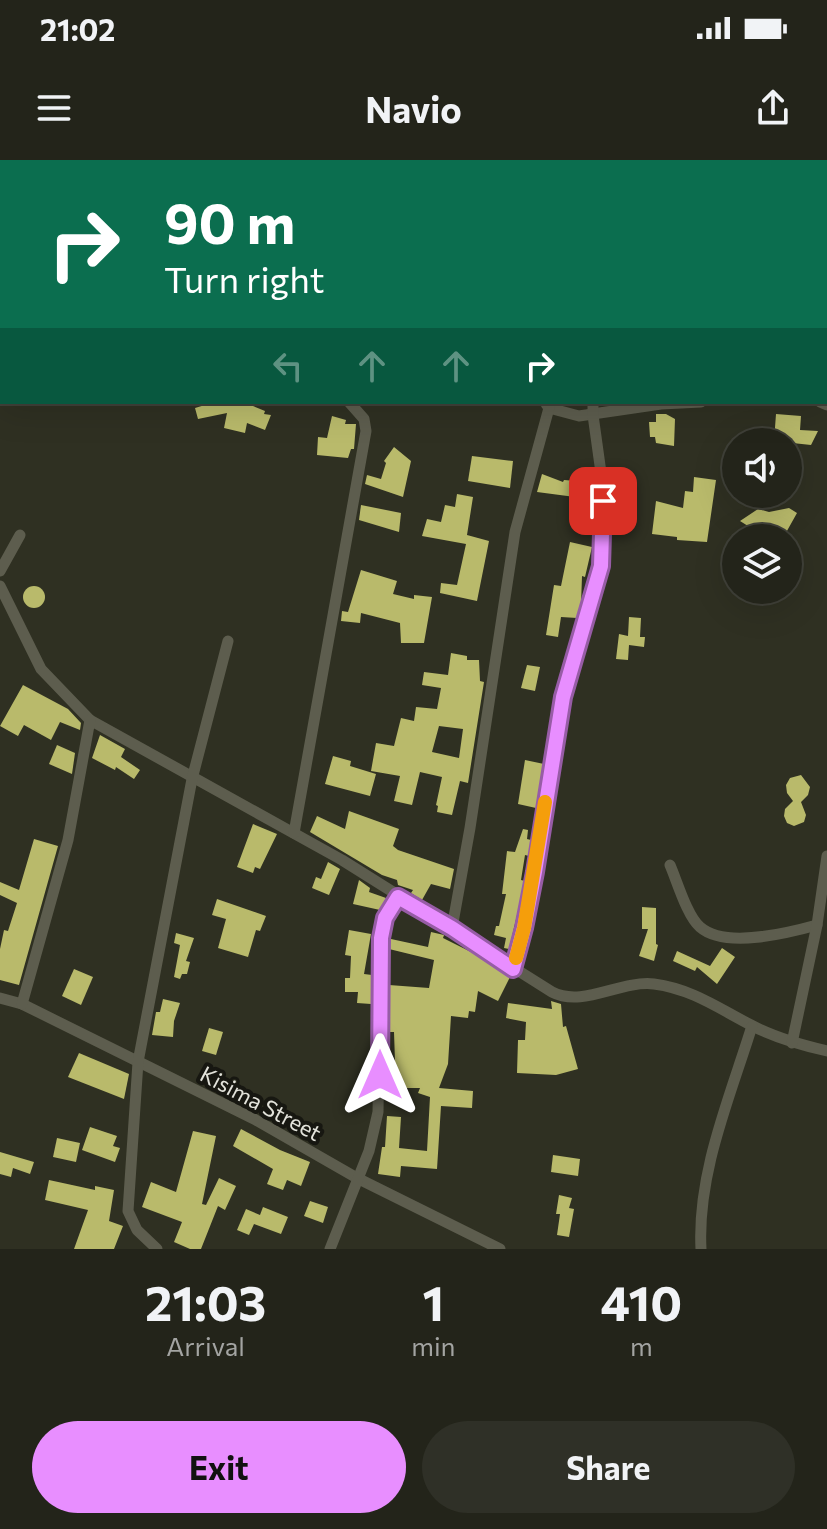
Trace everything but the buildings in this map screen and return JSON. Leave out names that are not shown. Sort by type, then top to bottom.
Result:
[{"type":"street","points":[[294,833],[366,431],[364,419],[351,404]]},
{"type":"street","points":[[513,969],[535,872],[563,697],[601,566],[602,480],[593,404]]},
{"type":"street","points":[[452,928],[515,532],[547,405],[579,416],[661,404]]},
{"type":"street","points":[[0,571],[20,535]]},
{"type":"street","points":[[0,586],[41,669],[90,720],[353,866],[513,969],[564,998],[632,984],[678,988],[711,1001],[752,1026],[792,1043],[827,1051]]},
{"type":"street","points":[[157,1249],[137,1230],[128,1211],[138,1062],[192,779],[228,641]]},
{"type":"street","points":[[22,1004],[68,840],[90,720]]},
{"type":"street","points":[[792,1043],[817,925],[827,856]]},
{"type":"street","points":[[670,865],[693,919],[701,929],[762,938],[817,925]]},
{"type":"street","points":[[330,1249],[373,1139],[378,1112],[381,938],[385,918],[398,897]]},
{"type":"street","name":"Kisima Street","points":[[0,998],[22,1004],[254,1119],[357,1178],[500,1249]]},
{"type":"street","points":[[701,1249],[703,1197],[752,1026]]},
{"type":"slow traffic","points":[[516,958],[535,872],[545,802]]},
{"type":"route","points":[[380,1075],[382,928],[398,897],[513,969],[535,872],[563,697],[601,566],[603,501]]}]
